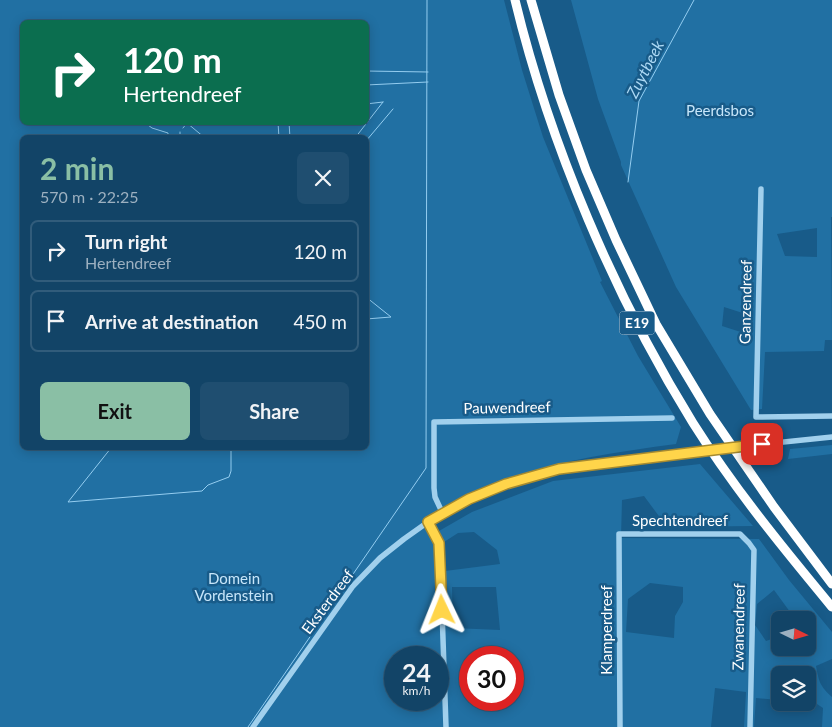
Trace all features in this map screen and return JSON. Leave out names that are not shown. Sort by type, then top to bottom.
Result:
[{"type":"highway","name":"E19","points":[[514,0],[542,99],[601,248],[641,331],[704,439],[757,514],[832,607]]},
{"type":"highway","name":"E19","points":[[531,0],[559,95],[586,170],[616,240],[656,324],[710,414],[774,506],[832,584]]},
{"type":"street","name":"Ganzendreef","points":[[761,189],[756,417],[832,416]]},
{"type":"street","name":"Pauwendreef","points":[[442,512],[435,497],[434,488],[434,422],[672,418]]},
{"type":"street","name":"Eksterdreef","points":[[253,727],[353,586],[380,558],[442,512],[506,484],[559,469],[696,451],[832,437]]},
{"type":"street","points":[[428,522],[436,535],[440,551],[446,727]]},
{"type":"street","name":"Spechtendreef","points":[[619,534],[740,534]]},
{"type":"street","name":"Klamperdreef","points":[[619,534],[620,727]]},
{"type":"street","name":"Zwanendreef","points":[[740,534],[754,550],[750,727]]},
{"type":"green space","name":"Domein Vordenstein","points":[[0,0],[504,0],[522,70],[543,137],[602,281],[600,282],[638,356],[681,427],[676,444],[582,459],[520,474],[490,485],[433,513],[432,535],[472,512],[553,481],[700,464],[753,526],[667,527],[644,496],[622,500],[621,538],[759,539],[815,611],[789,611],[774,590],[757,604],[755,625],[766,641],[771,639],[771,656],[816,656],[816,613],[832,632],[832,659],[816,666],[771,666],[771,699],[756,698],[754,727],[744,727],[746,692],[715,688],[711,727],[0,727]],"holes":[[[474,532],[497,550],[500,564],[445,571],[444,542],[458,533]],[[650,583],[683,587],[683,602],[675,616],[674,638],[626,632],[628,599]],[[452,587],[496,587],[500,630],[453,628]]]},
{"type":"green space","name":"Peerdsbos","points":[[571,0],[832,0],[832,340],[825,340],[824,351],[765,352],[762,409],[751,410],[676,287],[621,165],[598,99]],"holes":[[[817,228],[817,257],[785,256],[777,234]],[[724,307],[752,316],[750,335],[722,326]]]},
{"type":"green space","points":[[832,445],[832,454],[788,459],[790,449]]},
{"type":"green space","name":"Domein Vordenstein","points":[[816,666],[821,683],[832,697],[832,727],[822,727],[823,708],[817,704]]},
{"type":"waterway","points":[[248,727],[426,468],[427,0]]},
{"type":"waterway","name":"Zuytbeek","points":[[628,182],[639,101],[694,0]]},
{"type":"waterway","points":[[369,71],[428,72]]},
{"type":"waterway","points":[[369,85],[428,82]]},
{"type":"waterway","points":[[369,104],[383,102]]},
{"type":"waterway","points":[[369,120],[383,102]]},
{"type":"waterway","points":[[369,137],[393,109]]},
{"type":"waterway","points":[[148,125],[168,133],[168,135]]},
{"type":"waterway","points":[[189,125],[201,135]]},
{"type":"waterway","points":[[278,125],[279,135]]},
{"type":"waterway","points":[[289,125],[290,135]]},
{"type":"waterway","points":[[357,135],[365,125]]},
{"type":"waterway","points":[[369,299],[391,317],[369,319]]},
{"type":"waterway","points":[[109,450],[68,502],[202,491],[208,485],[229,477],[231,471],[231,450]]},
{"type":"route","points":[[442,610],[439,543],[428,522],[442,512],[506,484],[559,469],[762,444]]}]
